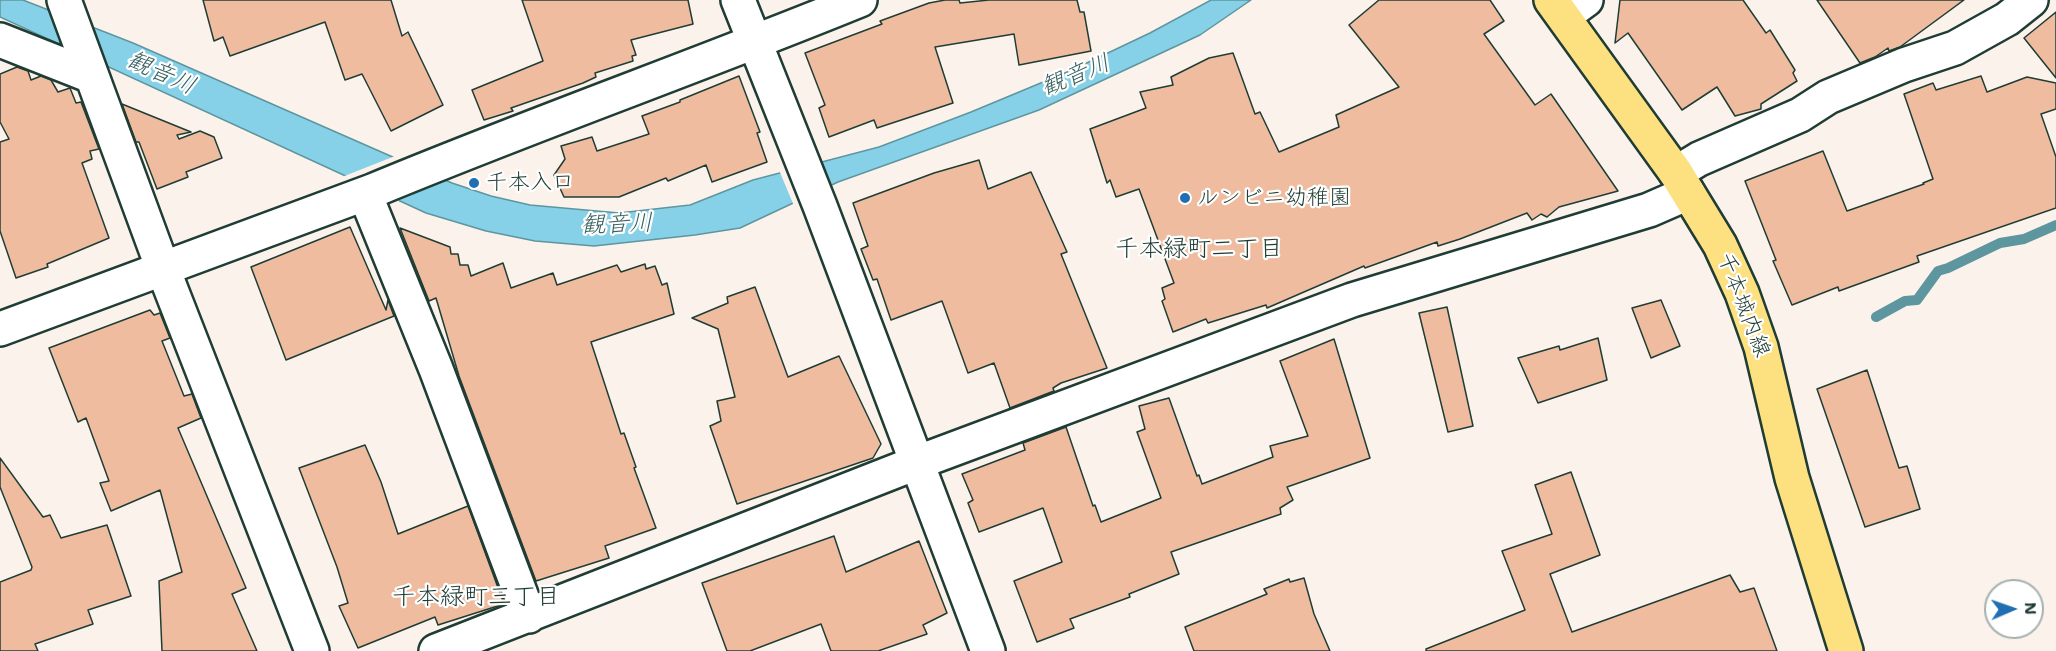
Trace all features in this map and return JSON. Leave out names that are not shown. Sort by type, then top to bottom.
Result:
[{"type":"main road","name":"千本城内線","points":[[1567,5],[1720,245],[1742,294],[1761,348],[1792,478],[1846,651]]},
{"type":"street","points":[[64,0],[163,268],[312,651]]},
{"type":"street","points":[[738,0],[800,156],[988,651]]},
{"type":"street","points":[[0,329],[368,192],[860,0]]},
{"type":"street","points":[[436,651],[916,463],[1352,300],[1649,210],[1682,183],[1699,159],[1800,115],[1828,97],[1904,65],[1954,48],[2007,20],[2031,0]]},
{"type":"street","points":[[0,40],[89,71]]},
{"type":"street","points":[[368,192],[529,616]]},
{"type":"water","name":"観音川","points":[[0,0],[23,0],[133,43],[452,183],[491,196],[530,205],[619,213],[690,205],[753,180],[879,147],[1072,70],[1150,33],[1211,0],[1251,0],[1200,35],[1039,110],[838,182],[740,228],[594,246],[535,241],[486,231],[426,213],[0,17]]},
{"type":"pier","points":[[395,156],[449,179],[395,202],[342,177]]},
{"type":"pier","points":[[821,159],[833,188],[794,206],[779,170]]},
{"type":"building","points":[[203,0],[391,0],[402,36],[408,32],[443,105],[391,131],[362,74],[345,80],[325,22],[230,56],[223,37],[214,41]]},
{"type":"building","points":[[522,0],[688,0],[693,24],[631,40],[636,55],[632,56],[633,61],[595,73],[596,77],[583,83],[484,120],[472,90],[543,61]]},
{"type":"building","points":[[959,0],[960,3],[989,0],[1077,0],[1080,12],[1084,12],[1091,51],[1019,65],[1014,34],[935,47],[953,103],[877,128],[874,120],[829,137],[819,108],[825,105],[805,53],[882,24],[880,21],[929,3]]},
{"type":"building","points":[[1379,0],[1490,0],[1504,21],[1484,34],[1535,105],[1551,94],[1618,191],[1559,207],[1547,217],[1541,214],[1532,220],[1527,213],[1460,239],[1438,246],[1437,242],[1365,268],[1364,266],[1267,308],[1266,305],[1208,323],[1206,319],[1173,332],[1162,301],[1165,299],[1162,288],[1174,283],[1139,189],[1116,197],[1110,180],[1107,183],[1090,129],[1146,108],[1140,92],[1173,85],[1171,77],[1209,58],[1233,53],[1255,114],[1260,112],[1279,152],[1339,127],[1336,115],[1399,87],[1349,25]]},
{"type":"building","points":[[1620,0],[1743,0],[1766,33],[1770,30],[1795,70],[1793,73],[1797,81],[1761,104],[1761,109],[1735,116],[1717,87],[1682,110],[1628,33],[1615,43]]},
{"type":"building","points":[[1817,0],[1964,0],[1900,47],[1889,51],[1888,48],[1860,63]]},
{"type":"building","points":[[2056,12],[2056,78],[2024,38]]},
{"type":"building","points":[[17,67],[28,71],[31,80],[41,76],[51,80],[58,92],[70,88],[76,103],[81,102],[99,149],[90,151],[92,159],[82,163],[109,238],[47,264],[48,267],[16,278],[0,231],[0,142],[9,139],[0,122],[0,74]]},
{"type":"building","points":[[739,76],[760,132],[757,133],[767,162],[712,182],[706,165],[668,181],[666,178],[619,197],[564,197],[554,175],[565,159],[561,146],[592,137],[597,151],[649,134],[642,116]]},
{"type":"building","points":[[1981,76],[1987,92],[2027,77],[2056,83],[2056,109],[2041,114],[2056,157],[2056,208],[1917,256],[1919,262],[1839,291],[1838,287],[1792,305],[1773,261],[1776,260],[1745,181],[1823,151],[1847,211],[1924,184],[1933,179],[1904,94],[1933,83],[1936,90]]},
{"type":"building","points":[[122,104],[191,132],[177,135],[179,139],[200,131],[214,137],[222,158],[186,172],[188,177],[157,189]]},
{"type":"building","points":[[979,160],[988,189],[1031,172],[1067,252],[1061,254],[1107,368],[1061,383],[1053,388],[1054,391],[1010,408],[994,363],[968,373],[942,301],[891,320],[877,279],[873,280],[861,249],[868,246],[853,203],[934,173]]},
{"type":"building","points":[[350,227],[386,310],[388,300],[394,316],[286,360],[251,267]]},
{"type":"building","points":[[400,228],[450,247],[451,254],[458,254],[460,265],[468,265],[471,276],[503,263],[511,288],[553,273],[557,285],[617,265],[621,272],[645,264],[646,269],[655,266],[662,285],[667,283],[674,314],[591,342],[621,434],[624,433],[656,528],[605,546],[609,558],[536,581],[459,376],[436,298],[429,301]]},
{"type":"building","points":[[755,287],[788,377],[839,356],[881,444],[873,458],[737,504],[710,426],[721,421],[717,401],[735,397],[718,329],[692,318],[728,303],[727,297]]},
{"type":"building","points":[[1661,300],[1680,346],[1651,358],[1632,308]]},
{"type":"building","points":[[1447,307],[1473,426],[1448,432],[1419,313]]},
{"type":"building","points":[[150,310],[154,315],[160,313],[170,338],[162,341],[184,396],[192,394],[201,418],[178,428],[246,588],[232,594],[257,651],[162,651],[159,581],[182,572],[160,490],[111,511],[100,483],[109,481],[86,418],[78,422],[49,348]]},
{"type":"building","points":[[1598,338],[1607,380],[1538,403],[1518,358],[1559,346],[1560,350]]},
{"type":"building","points":[[1334,339],[1370,458],[1287,487],[1293,500],[1280,508],[1281,514],[1171,552],[1179,574],[1129,594],[1130,597],[1070,619],[1074,628],[1037,642],[1014,581],[1062,562],[1043,508],[979,532],[968,503],[973,500],[962,474],[1025,450],[1023,443],[1066,427],[1093,506],[1095,505],[1101,522],[1161,498],[1137,432],[1145,429],[1139,406],[1169,398],[1197,476],[1199,475],[1202,484],[1273,457],[1270,446],[1308,436],[1280,361]]},
{"type":"building","points":[[1867,370],[1899,468],[1907,466],[1920,509],[1865,527],[1817,389]]},
{"type":"building","points":[[365,445],[381,482],[398,534],[468,506],[504,604],[438,625],[435,617],[358,648],[339,606],[348,603],[337,567],[299,468]]},
{"type":"building","points":[[0,458],[43,517],[50,515],[61,538],[107,525],[131,596],[88,610],[93,624],[35,644],[38,651],[0,651],[0,582],[31,570],[32,567],[0,487]]},
{"type":"building","points":[[1571,472],[1600,555],[1550,574],[1572,632],[1730,575],[1740,592],[1754,588],[1777,651],[1426,651],[1426,649],[1525,610],[1502,551],[1552,534],[1535,485]]},
{"type":"building","points":[[834,536],[846,572],[919,541],[947,613],[923,625],[927,634],[878,651],[831,651],[821,624],[750,651],[727,651],[702,583]]},
{"type":"building","points":[[1304,578],[1314,614],[1330,651],[1194,651],[1185,627],[1267,594],[1264,589],[1289,579],[1290,582]]},
{"type":"waterway","points":[[1876,317],[1905,301],[1917,300],[1938,271],[2000,243],[2024,239],[2056,225]]},
{"type":"place","name":"千本入口","points":[[474,183]]},
{"type":"place","name":"ルンビニ幼稚園","points":[[1185,198]]},
{"type":"district","name":"千本緑町二丁目","points":[[1199,250]]},
{"type":"district","name":"千本緑町三丁目","points":[[476,598]]}]
